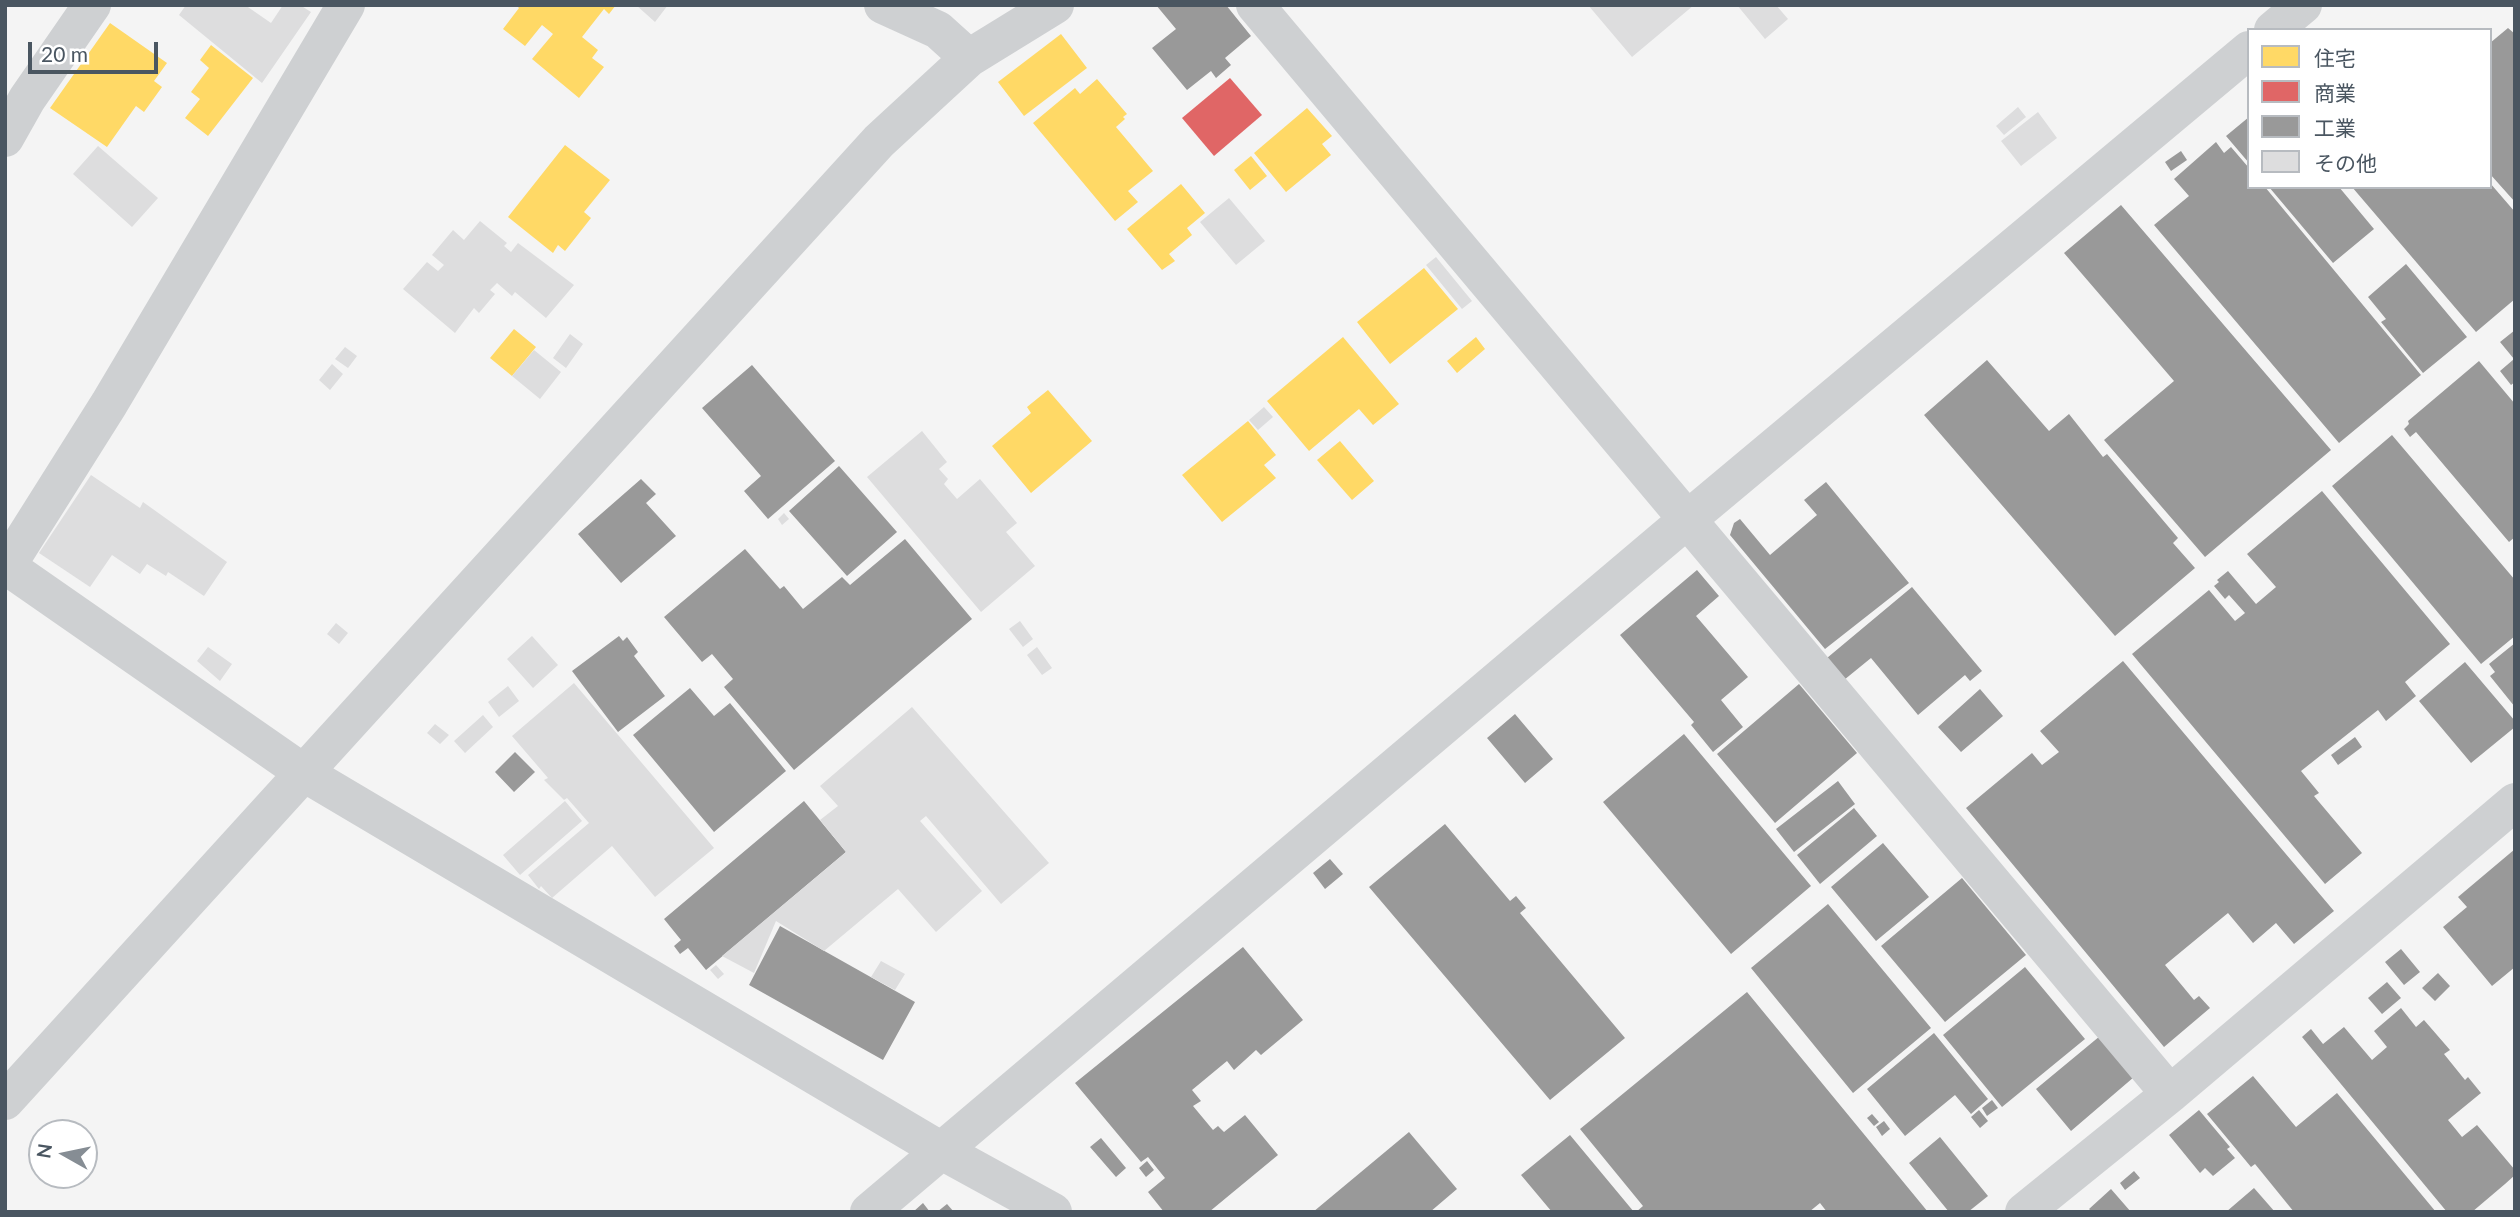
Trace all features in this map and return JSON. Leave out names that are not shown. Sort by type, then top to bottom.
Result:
[{"type":"street","points":[[5,138],[27,99],[92,5]]},
{"type":"street","points":[[346,5],[109,404],[6,567],[304,773],[942,1151],[1053,1212]]},
{"type":"street","points":[[883,5],[938,30],[969,58]]},
{"type":"street","points":[[5,1101],[879,141],[969,58],[1055,5]]},
{"type":"street","points":[[1255,5],[2170,1094]]},
{"type":"street","points":[[2275,28],[2303,5]]},
{"type":"street","points":[[869,1212],[1688,519],[2247,52]]},
{"type":"street","points":[[2024,1212],[2170,1094],[2515,802]]},
{"type":"building: 住宅","points":[[516,5],[616,5],[609,14],[604,9],[582,37],[598,50],[592,58],[604,67],[579,98],[532,59],[553,34],[542,25],[525,46],[503,29],[519,8]]},
{"type":"building: 住宅","points":[[110,23],[167,63],[154,81],[162,87],[144,112],[136,106],[107,147],[50,108]]},
{"type":"building: 住宅","points":[[1061,34],[1087,68],[1024,116],[998,82]]},
{"type":"building: 住宅","points":[[211,45],[253,78],[208,136],[185,118],[200,99],[191,92],[209,68],[200,60]]},
{"type":"building: 住宅","points":[[1097,79],[1127,114],[1116,127],[1153,171],[1128,191],[1138,202],[1115,221],[1033,123],[1075,88],[1080,94]]},
{"type":"building: 住宅","points":[[1307,108],[1332,136],[1322,144],[1331,155],[1286,192],[1254,153]]},
{"type":"building: 住宅","points":[[565,145],[610,180],[584,212],[591,218],[565,251],[558,245],[553,253],[508,217]]},
{"type":"building: 住宅","points":[[1251,156],[1267,176],[1250,190],[1234,170]]},
{"type":"building: 住宅","points":[[1181,184],[1205,213],[1187,228],[1192,235],[1169,254],[1175,261],[1162,270],[1127,229]]},
{"type":"building: 住宅","points":[[1424,268],[1458,309],[1390,364],[1357,322]]},
{"type":"building: 住宅","points":[[514,329],[536,347],[512,376],[490,358]]},
{"type":"building: 住宅","points":[[1343,337],[1399,404],[1373,425],[1359,409],[1309,451],[1267,401]]},
{"type":"building: 住宅","points":[[1476,337],[1485,349],[1457,373],[1447,361]]},
{"type":"building: 住宅","points":[[1048,390],[1092,441],[1031,493],[992,446],[1031,413],[1027,407]]},
{"type":"building: 住宅","points":[[1248,421],[1276,455],[1264,465],[1276,478],[1222,522],[1182,475]]},
{"type":"building: 住宅","points":[[1340,441],[1374,481],[1352,500],[1317,460]]},
{"type":"building: 商業","points":[[1230,78],[1262,115],[1214,156],[1182,118]]},
{"type":"building: 工業","points":[[1156,5],[1226,5],[1251,36],[1225,58],[1231,65],[1216,78],[1211,71],[1187,90],[1152,48],[1176,29]]},
{"type":"building: 工業","points":[[2508,28],[2515,34],[2515,202],[2492,176],[2492,41]]},
{"type":"building: 工業","points":[[2247,119],[2247,161],[2226,136]]},
{"type":"building: 工業","points":[[2216,142],[2224,153],[2231,147],[2247,166],[2247,189],[2267,189],[2421,375],[2339,443],[2154,225],[2189,196],[2174,179]]},
{"type":"building: 工業","points":[[2181,151],[2187,160],[2171,171],[2165,162]]},
{"type":"building: 工業","points":[[2492,185],[2515,212],[2515,299],[2476,332],[2354,189],[2492,189]]},
{"type":"building: 工業","points":[[2271,189],[2341,189],[2374,229],[2333,263]]},
{"type":"building: 工業","points":[[2121,205],[2331,450],[2205,557],[2104,440],[2174,381],[2064,253]]},
{"type":"building: 工業","points":[[2406,264],[2467,337],[2423,373],[2381,322],[2386,319],[2368,297]]},
{"type":"building: 工業","points":[[2515,330],[2515,382],[2511,385],[2500,371],[2514,359],[2500,342]]},
{"type":"building: 工業","points":[[1987,360],[2049,431],[2069,414],[2103,457],[2107,454],[2178,538],[2173,543],[2195,568],[2115,636],[1924,415]]},
{"type":"building: 工業","points":[[2479,361],[2515,404],[2515,537],[2509,542],[2416,432],[2410,437],[2404,429],[2409,424],[2408,421]]},
{"type":"building: 工業","points":[[752,365],[835,461],[768,519],[744,491],[761,476],[702,408]]},
{"type":"building: 工業","points":[[2392,435],[2515,580],[2515,636],[2481,664],[2332,486]]},
{"type":"building: 工業","points":[[839,466],[897,532],[847,576],[789,511]]},
{"type":"building: 工業","points":[[641,479],[656,494],[646,503],[676,536],[621,583],[578,534]]},
{"type":"building: 工業","points":[[1826,482],[1909,583],[1825,649],[1730,535],[1734,523],[1740,519],[1770,555],[1817,515],[1804,500]]},
{"type":"building: 工業","points":[[2322,491],[2450,644],[2405,682],[2416,696],[2386,721],[2378,710],[2301,771],[2319,793],[2314,796],[2362,853],[2325,884],[2132,654],[2209,590],[2235,621],[2245,613],[2229,595],[2225,599],[2214,586],[2228,571],[2256,604],[2276,587],[2247,554]]},
{"type":"building: 工業","points":[[905,539],[972,619],[794,770],[724,687],[733,679],[712,654],[702,662],[664,617],[745,549],[780,589],[784,586],[803,609],[842,577],[850,585]]},
{"type":"building: 工業","points":[[1697,570],[1719,596],[1696,616],[1748,677],[1721,700],[1743,727],[1713,752],[1691,725],[1694,722],[1620,635]]},
{"type":"building: 工業","points":[[1912,587],[1982,671],[1970,681],[1965,675],[1918,715],[1871,658],[1844,680],[1827,658]]},
{"type":"building: 工業","points":[[619,636],[623,641],[627,637],[638,652],[634,656],[665,696],[618,732],[572,671]]},
{"type":"building: 工業","points":[[2515,643],[2515,707],[2490,676],[2495,672],[2489,664]]},
{"type":"building: 工業","points":[[2123,661],[2334,911],[2294,944],[2276,923],[2253,943],[2228,913],[2165,965],[2194,1000],[2199,996],[2210,1008],[2164,1047],[1966,808],[2032,753],[2042,765],[2059,752],[2040,731]]},
{"type":"building: 工業","points":[[2465,662],[2515,721],[2515,727],[2471,763],[2419,701]]},
{"type":"building: 工業","points":[[1799,684],[1857,753],[1775,823],[1717,754]]},
{"type":"building: 工業","points":[[690,688],[714,716],[730,703],[786,771],[714,832],[633,735]]},
{"type":"building: 工業","points":[[1980,689],[2003,716],[1961,752],[1938,727]]},
{"type":"building: 工業","points":[[1515,714],[1553,759],[1525,783],[1487,738]]},
{"type":"building: 工業","points":[[1684,734],[1811,886],[1731,954],[1603,802]]},
{"type":"building: 工業","points":[[2355,737],[2362,747],[2338,765],[2331,755]]},
{"type":"building: 工業","points":[[515,752],[535,772],[514,792],[495,772]]},
{"type":"building: 工業","points":[[1838,781],[1855,804],[1794,852],[1776,829]]},
{"type":"building: 工業","points":[[804,801],[846,852],[706,970],[688,948],[680,954],[674,946],[681,940],[664,919]]},
{"type":"building: 工業","points":[[1854,808],[1877,836],[1820,884],[1797,855]]},
{"type":"building: 工業","points":[[1445,824],[1510,901],[1516,896],[1526,908],[1520,913],[1625,1038],[1550,1100],[1369,887]]},
{"type":"building: 工業","points":[[1883,843],[1929,897],[1876,941],[1831,887]]},
{"type":"building: 工業","points":[[2515,849],[2515,967],[2492,986],[2443,927],[2467,907],[2458,897]]},
{"type":"building: 工業","points":[[1330,859],[1343,874],[1325,889],[1313,873]]},
{"type":"building: 工業","points":[[1962,878],[2026,955],[1945,1022],[1881,946]]},
{"type":"building: 工業","points":[[1828,904],[1931,1028],[1853,1093],[1751,968]]},
{"type":"building: 工業","points":[[780,926],[915,1002],[883,1060],[749,985]]},
{"type":"building: 工業","points":[[1243,947],[1303,1020],[1261,1055],[1256,1050],[1234,1070],[1227,1061],[1192,1090],[1201,1101],[1193,1106],[1213,1130],[1218,1126],[1224,1132],[1245,1115],[1278,1155],[1209,1212],[1164,1212],[1148,1192],[1165,1178],[1148,1157],[1141,1162],[1075,1083]]},
{"type":"building: 工業","points":[[2401,949],[2420,972],[2404,985],[2385,962]]},
{"type":"building: 工業","points":[[2025,967],[2085,1039],[2002,1107],[1943,1035]]},
{"type":"building: 工業","points":[[2438,973],[2450,986],[2435,1001],[2422,988]]},
{"type":"building: 工業","points":[[2387,982],[2401,998],[2382,1014],[2368,998]]},
{"type":"building: 工業","points":[[1747,992],[1928,1212],[1827,1212],[1820,1203],[1809,1212],[1636,1212],[1643,1206],[1580,1129]]},
{"type":"building: 工業","points":[[2401,1008],[2416,1027],[2424,1020],[2450,1050],[2444,1054],[2465,1080],[2468,1077],[2481,1093],[2448,1120],[2462,1137],[2477,1125],[2515,1170],[2515,1175],[2472,1212],[2447,1212],[2302,1037],[2311,1029],[2323,1044],[2344,1027],[2372,1060],[2387,1047],[2374,1031]]},
{"type":"building: 工業","points":[[1934,1033],[1988,1099],[1971,1114],[1955,1095],[1905,1136],[1867,1089]]},
{"type":"building: 工業","points":[[2100,1036],[2134,1077],[2071,1131],[2036,1089]]},
{"type":"building: 工業","points":[[2253,1076],[2296,1127],[2337,1093],[2436,1212],[2294,1212],[2255,1164],[2251,1167],[2207,1114]]},
{"type":"building: 工業","points":[[1992,1100],[1998,1108],[1987,1116],[1982,1108]]},
{"type":"building: 工業","points":[[1979,1110],[1988,1121],[1980,1128],[1971,1117]]},
{"type":"building: 工業","points":[[2199,1110],[2230,1147],[2227,1149],[2235,1158],[2213,1176],[2205,1168],[2200,1173],[2169,1135]]},
{"type":"building: 工業","points":[[1872,1114],[1879,1122],[1874,1126],[1867,1118]]},
{"type":"building: 工業","points":[[1884,1121],[1890,1129],[1882,1136],[1876,1127]]},
{"type":"building: 工業","points":[[1409,1132],[1457,1189],[1430,1212],[1313,1212]]},
{"type":"building: 工業","points":[[1570,1135],[1634,1212],[1552,1212],[1521,1175]]},
{"type":"building: 工業","points":[[1940,1137],[1988,1196],[1968,1212],[1949,1212],[1909,1163]]},
{"type":"building: 工業","points":[[1101,1138],[1126,1168],[1116,1177],[1090,1147]]},
{"type":"building: 工業","points":[[1147,1161],[1154,1170],[1146,1177],[1139,1168]]},
{"type":"building: 工業","points":[[2134,1171],[2140,1178],[2125,1190],[2120,1183]]},
{"type":"building: 工業","points":[[2254,1188],[2275,1212],[2226,1212]]},
{"type":"building: 工業","points":[[2111,1189],[2131,1212],[2092,1212],[2089,1209]]},
{"type":"building: 工業","points":[[923,1203],[930,1212],[913,1212]]},
{"type":"building: 工業","points":[[947,1204],[954,1212],[937,1212]]},
{"type":"building: その他","points":[[186,5],[245,5],[271,23],[283,5],[300,5],[311,12],[262,83],[179,15]]},
{"type":"building: その他","points":[[636,5],[668,5],[655,22]]},
{"type":"building: その他","points":[[1588,5],[1694,5],[1632,57]]},
{"type":"building: その他","points":[[1737,5],[1776,5],[1788,19],[1765,39]]},
{"type":"building: その他","points":[[2018,107],[2026,117],[2004,135],[1996,126]]},
{"type":"building: その他","points":[[2038,112],[2057,138],[2021,166],[2001,141]]},
{"type":"building: その他","points":[[98,146],[158,198],[132,227],[73,174]]},
{"type":"building: その他","points":[[1229,198],[1265,241],[1236,265],[1200,222]]},
{"type":"building: その他","points":[[480,221],[507,243],[504,246],[511,252],[518,243],[574,285],[546,318],[515,292],[512,296],[497,283],[490,290],[495,294],[479,313],[474,308],[455,333],[403,289],[427,262],[438,271],[444,265],[432,255],[453,230],[464,240]]},
{"type":"building: その他","points":[[1436,257],[1472,301],[1462,309],[1426,265]]},
{"type":"building: その他","points":[[570,334],[583,344],[566,368],[553,358]]},
{"type":"building: その他","points":[[345,347],[357,356],[348,368],[335,359]]},
{"type":"building: その他","points":[[534,350],[561,372],[540,399],[512,376]]},
{"type":"building: その他","points":[[332,364],[343,374],[330,390],[319,380]]},
{"type":"building: その他","points":[[1264,407],[1273,417],[1258,430],[1249,420]]},
{"type":"building: その他","points":[[922,431],[947,462],[939,469],[948,479],[944,484],[957,499],[980,479],[1017,523],[1006,532],[1035,566],[981,612],[867,477]]},
{"type":"building: その他","points":[[91,475],[140,508],[143,502],[227,562],[204,596],[168,572],[166,576],[147,564],[140,574],[112,555],[90,587],[39,553]]},
{"type":"building: その他","points":[[784,513],[789,519],[782,525],[778,519]]},
{"type":"building: その他","points":[[1020,621],[1033,639],[1023,647],[1009,629]]},
{"type":"building: その他","points":[[336,623],[348,633],[339,644],[327,634]]},
{"type":"building: その他","points":[[532,636],[558,665],[533,688],[507,659]]},
{"type":"building: その他","points":[[208,647],[232,664],[220,681],[197,661]]},
{"type":"building: その他","points":[[1037,647],[1052,668],[1042,675],[1027,655]]},
{"type":"building: その他","points":[[574,683],[714,848],[655,897],[612,846],[552,898],[541,886],[539,889],[528,875],[589,823],[567,798],[564,800],[544,780],[548,778],[512,736]]},
{"type":"building: その他","points":[[508,686],[519,701],[499,717],[488,702]]},
{"type":"building: その他","points":[[912,707],[1049,863],[1001,904],[926,816],[920,821],[982,891],[936,932],[898,889],[824,951],[776,921],[754,973],[722,956],[846,852],[820,820],[838,806],[820,786]]},
{"type":"building: その他","points":[[483,715],[493,727],[465,753],[454,741]]},
{"type":"building: その他","points":[[435,724],[449,735],[440,744],[427,733]]},
{"type":"building: その他","points":[[565,801],[582,821],[520,875],[503,855]]},
{"type":"building: その他","points":[[881,961],[905,974],[895,990],[871,977]]},
{"type":"building: その他","points":[[716,965],[724,974],[718,979],[710,970]]}]
